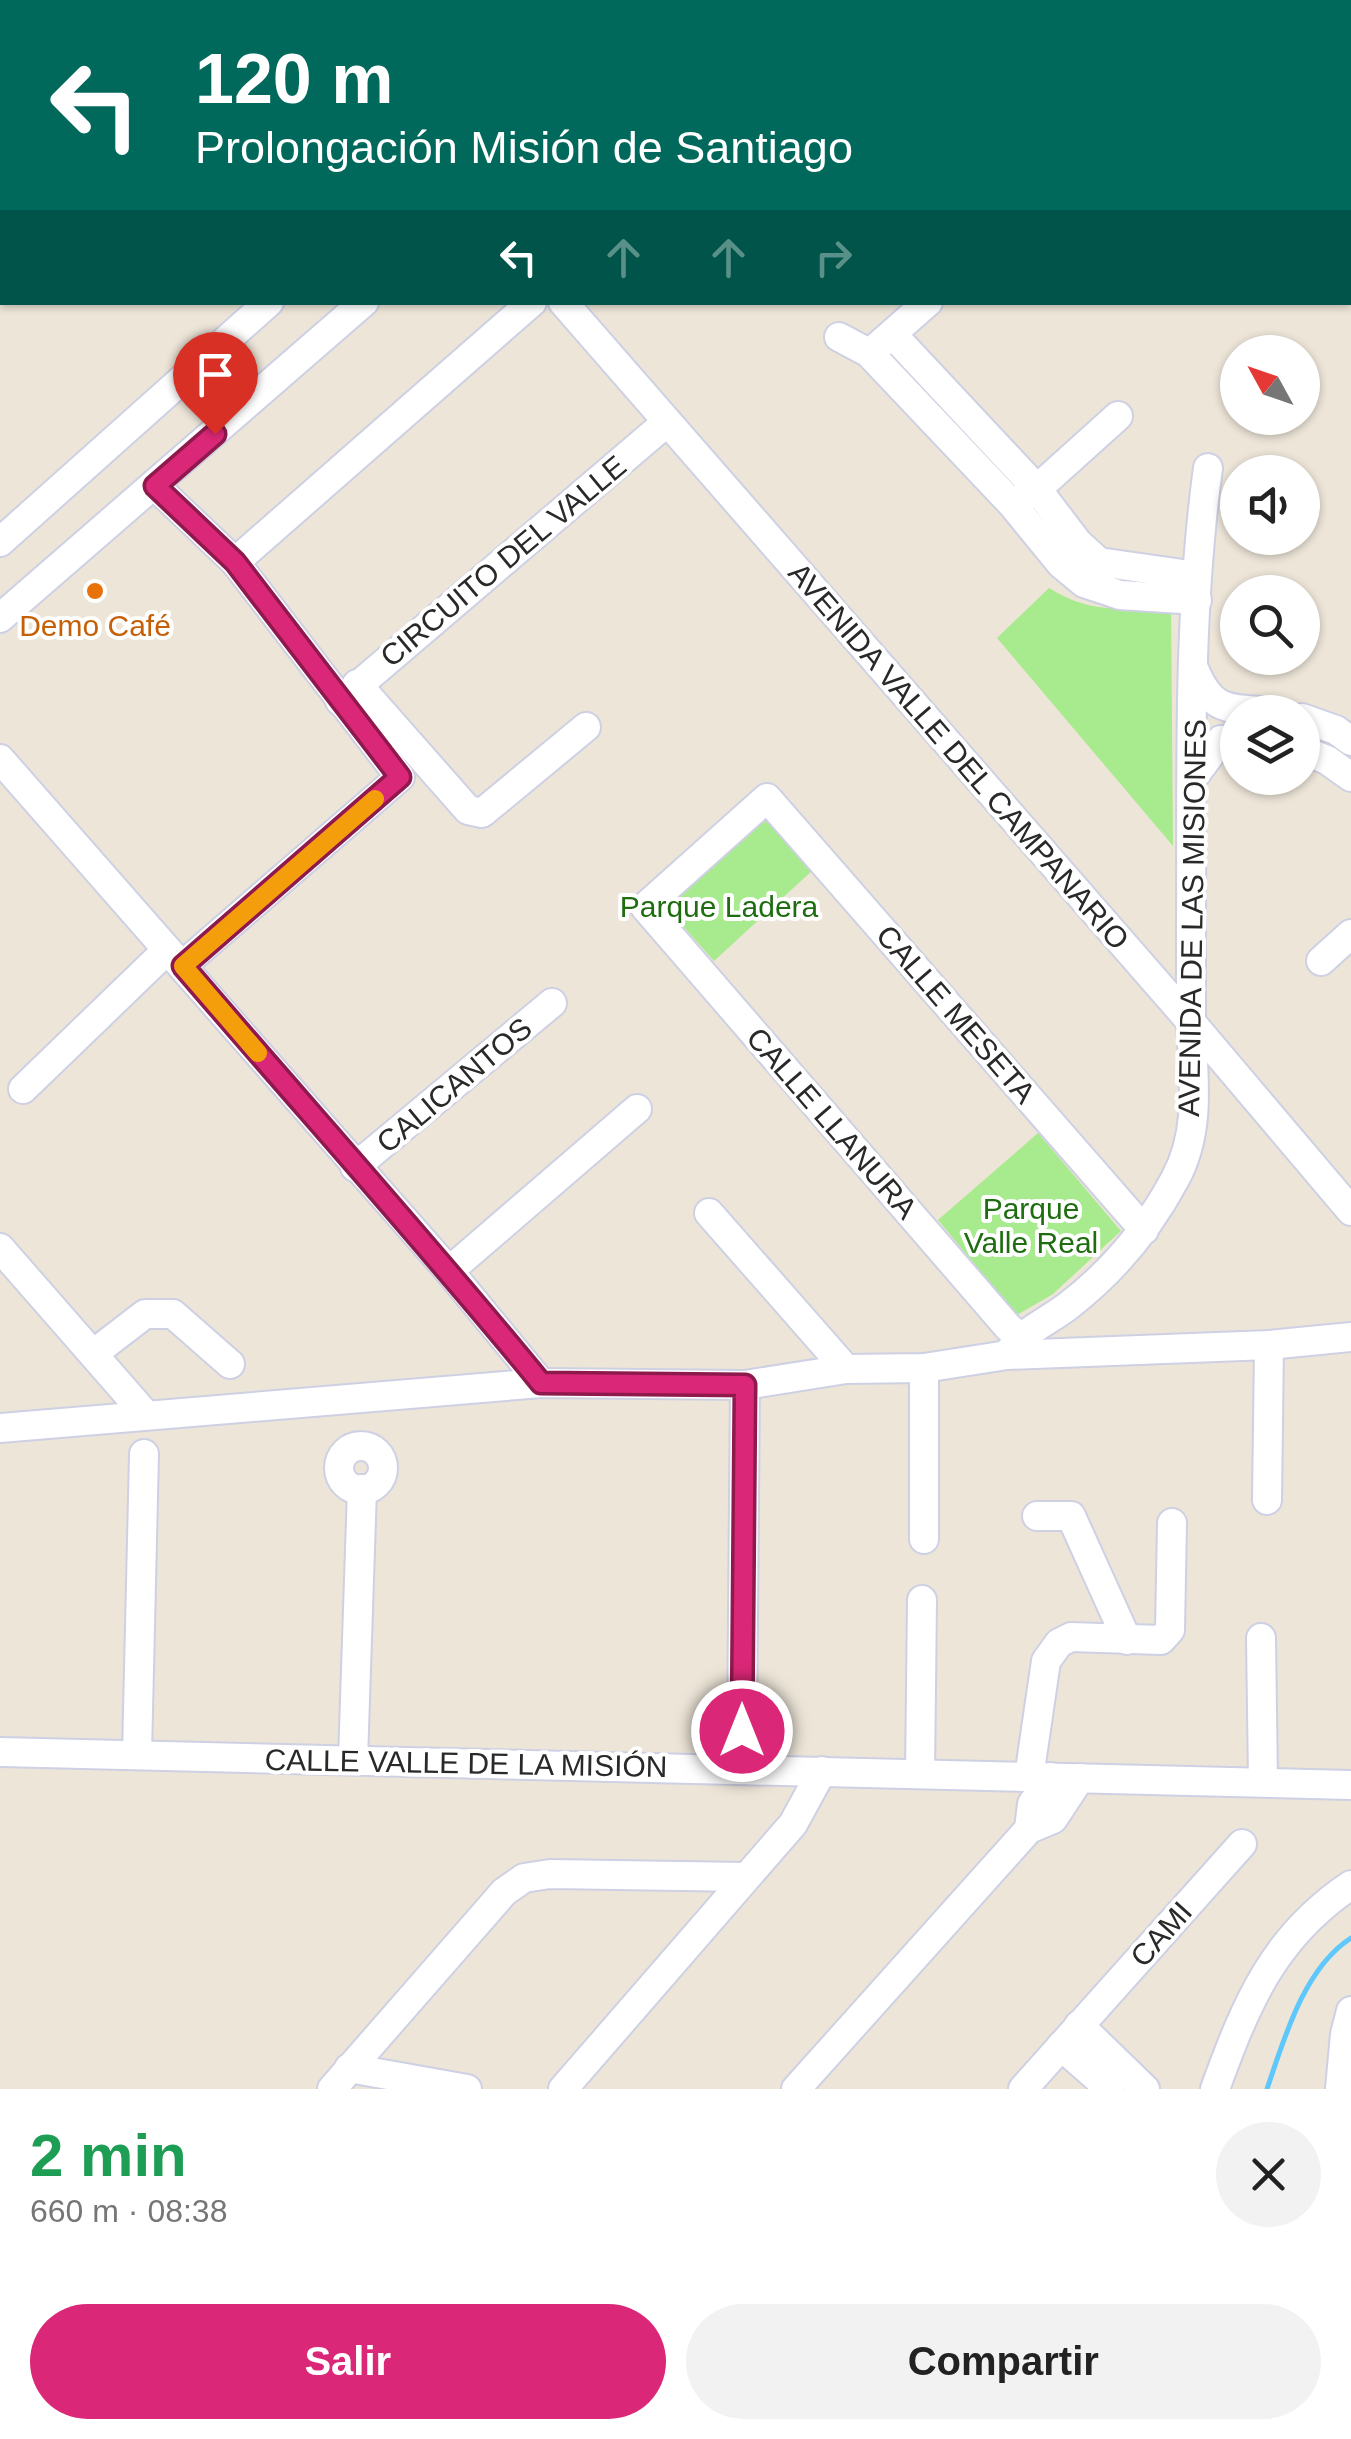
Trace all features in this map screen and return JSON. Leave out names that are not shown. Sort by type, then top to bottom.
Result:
[{"type":"street","points":[[0,542],[258,305]]},
{"type":"street","points":[[0,618],[361,305]]},
{"type":"street","points":[[235,562],[529,305]]},
{"type":"street","name":"AVENIDA VALLE DEL CAMPANARIO","points":[[567,305],[1192,1022],[1351,1211]]},
{"type":"street","points":[[869,353],[925,305]]},
{"type":"street","points":[[893,335],[1037,489],[1078,543],[1091,573]]},
{"type":"street","points":[[839,337],[869,353],[1012,504],[1061,564],[1091,573],[1120,595],[1197,588]]},
{"type":"street","points":[[1012,504],[1037,489],[1118,416]]},
{"type":"street","name":"CIRCUITO DEL VALLE","points":[[348,692],[667,422]]},
{"type":"street","name":"AVENIDA DE LAS MISIONES","points":[[1014,1346],[1098,1280],[1144,1230],[1178,1175],[1196,1110],[1192,780],[1198,539],[1208,468]]},
{"type":"street","points":[[155,486],[235,562],[348,692],[468,810],[482,812],[586,727]]},
{"type":"street","points":[[1195,670],[1208,698],[1220,705]]},
{"type":"street","points":[[23,1090],[175,958],[400,777],[348,692]]},
{"type":"street","points":[[1320,724],[1351,741]]},
{"type":"street","points":[[1192,780],[1220,741]]},
{"type":"street","points":[[1320,758],[1351,777]]},
{"type":"street","points":[[0,759],[450,1271],[541,1383]]},
{"type":"street","name":"CALLE MESETA","points":[[645,907],[766,798],[1144,1230]]},
{"type":"street","name":"CALLE LLANURA","points":[[645,907],[1008,1327],[1014,1346]]},
{"type":"street","points":[[1321,962],[1351,934]]},
{"type":"street","name":"CALICANTOS","points":[[355,1166],[552,1003]]},
{"type":"street","points":[[450,1271],[637,1108]]},
{"type":"street","points":[[710,1213],[846,1370]]},
{"type":"street","points":[[3,1256],[146,1415]]},
{"type":"street","points":[[93,1354],[145,1314],[173,1314],[230,1364]]},
{"type":"street","points":[[0,1428],[541,1383],[745,1385],[846,1370],[924,1368],[1014,1346],[1269,1344],[1351,1338]]},
{"type":"street","points":[[1267,1500],[1269,1344]]},
{"type":"street","points":[[924,1368],[924,1539]]},
{"type":"street","points":[[742,1731],[745,1385]]},
{"type":"street","points":[[137,1755],[144,1454]]},
{"type":"street","points":[[354,1760],[362,1490]]},
{"type":"street","points":[[1037,1516],[1071,1516],[1126,1640]]},
{"type":"street","points":[[1028,1829],[1040,1777],[1036,1720],[1046,1661],[1059,1643],[1071,1637],[1161,1640],[1170,1630],[1172,1524]]},
{"type":"street","points":[[920,1774],[922,1600]]},
{"type":"street","points":[[1261,1638],[1262,1782]]},
{"type":"street","name":"CALLE VALLE DE LA MISIÓN","points":[[0,1752],[1351,1784]]},
{"type":"street","points":[[563,2089],[793,1824],[812,1813],[831,1772]]},
{"type":"street","points":[[796,2089],[1028,1829],[1053,1819],[1080,1778]]},
{"type":"street","name":"CAMI","points":[[1022,2089],[1242,1844]]},
{"type":"street","points":[[341,2078],[504,1892],[524,1878],[550,1874],[746,1877]]},
{"type":"street","points":[[1215,2089],[1256,1986],[1276,1954],[1306,1920],[1351,1885]]},
{"type":"street","points":[[1340,2089],[1351,2011]]},
{"type":"street","points":[[1070,2035],[1110,2089]]},
{"type":"street","points":[[1070,2035],[1145,2089]]},
{"type":"street","points":[[341,2078],[467,2089]]},
{"type":"green space","points":[[1049,588],[1080,603],[1108,608],[1171,604],[1173,846],[997,638]]},
{"type":"green space","name":"Parque Ladera","points":[[768,819],[815,868],[714,961],[666,907],[713,861]]},
{"type":"green space","name":"Parque Valle Real","points":[[1038,1133],[1121,1231],[1053,1294],[1017,1315],[938,1220]]},
{"type":"waterway","points":[[1267,2089],[1308,1986],[1320,1967],[1351,1938]]},
{"type":"slow traffic","points":[[258,1053],[183,966],[375,799]]},
{"type":"place","name":"Demo Café","points":[[95,591]]},
{"type":"route","points":[[215,434],[155,486],[235,562],[400,777],[183,966],[450,1271],[541,1383],[745,1385],[742,1731]]}]
